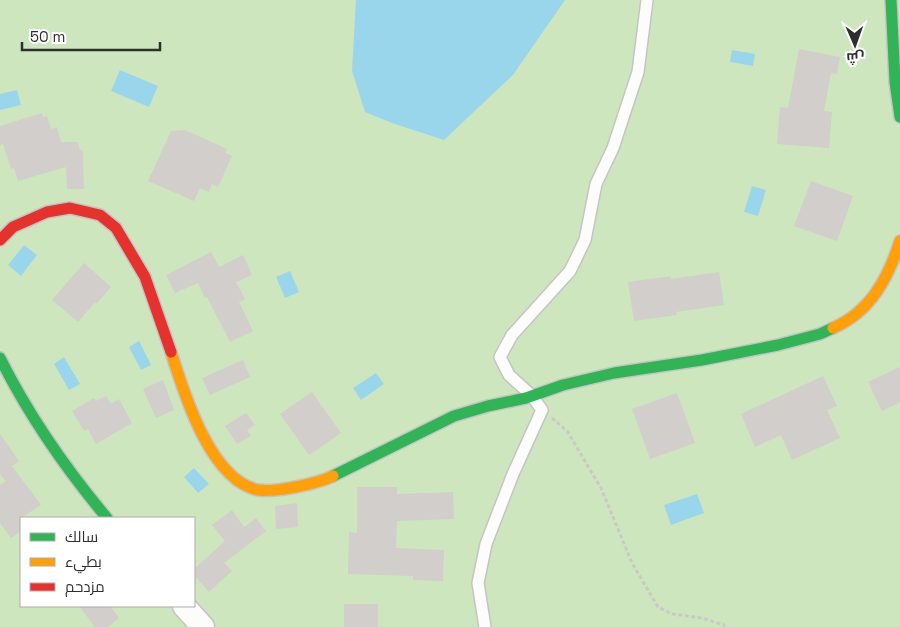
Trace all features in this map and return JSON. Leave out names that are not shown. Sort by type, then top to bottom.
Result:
[{"type":"street","points":[[890,0],[896,27],[895,82],[900,117]]},
{"type":"street","points":[[0,240],[13,227],[47,212],[70,208],[100,214],[116,228],[145,277],[185,396],[209,447],[236,480],[259,490],[281,490],[323,481],[454,416],[532,396],[563,384],[614,373],[712,358],[778,345],[820,334],[846,323],[862,310],[878,292],[900,241]]},
{"type":"street","points":[[0,358],[36,424],[78,484],[106,517]]},
{"type":"street","points":[[185,607],[203,627]]},
{"type":"lane","points":[[485,627],[478,583],[486,544],[513,474],[542,410],[532,396],[509,375],[500,357],[512,335],[570,271],[585,240],[596,184],[613,148],[638,72],[647,0]]},
{"type":"path","points":[[542,410],[567,431],[600,488],[632,563],[658,607],[672,614],[702,618],[724,625],[724,627]]},
{"type":"green space","points":[[0,0],[900,0],[900,627],[0,627]]},
{"type":"water","points":[[356,0],[565,0],[513,75],[444,140],[365,112],[352,71]]},
{"type":"water","points":[[732,50],[755,54],[753,66],[730,62]]},
{"type":"water","points":[[120,70],[158,86],[149,107],[111,91]]},
{"type":"water","points":[[17,90],[21,105],[0,110],[0,94]]},
{"type":"water","points":[[752,186],[766,190],[758,216],[744,212]]},
{"type":"water","points":[[24,245],[37,255],[21,276],[8,265]]},
{"type":"water","points":[[290,271],[299,292],[285,298],[276,277]]},
{"type":"water","points":[[139,341],[151,365],[141,370],[129,347]]},
{"type":"water","points":[[64,357],[80,384],[69,390],[54,364]]},
{"type":"water","points":[[376,373],[384,384],[361,400],[353,388]]},
{"type":"water","points":[[194,468],[209,484],[198,493],[184,477]]},
{"type":"water","points":[[697,494],[704,513],[671,525],[664,505]]},
{"type":"building","points":[[799,49],[840,57],[837,74],[831,73],[824,111],[832,112],[829,148],[777,144],[780,107],[788,108]]},
{"type":"building","points":[[42,113],[43,117],[47,116],[51,129],[57,127],[61,142],[78,142],[79,148],[83,152],[84,189],[67,189],[66,167],[18,181],[14,168],[11,169],[3,144],[0,145],[0,126]]},
{"type":"building","points":[[185,130],[227,149],[225,153],[232,156],[218,187],[212,184],[209,192],[200,188],[194,201],[148,181],[171,131]]},
{"type":"building","points":[[811,181],[853,196],[837,241],[794,226]]},
{"type":"building","points":[[211,252],[219,267],[243,255],[252,275],[236,282],[245,299],[239,302],[253,331],[230,342],[198,283],[175,293],[166,275]]},
{"type":"building","points":[[84,263],[111,287],[78,322],[52,300]]},
{"type":"building","points":[[719,272],[724,305],[676,312],[677,315],[634,321],[628,282],[671,276],[671,279]]},
{"type":"building","points":[[243,360],[250,377],[210,395],[202,378]]},
{"type":"building","points":[[900,367],[900,402],[882,411],[868,382]]},
{"type":"building","points":[[823,376],[837,406],[827,410],[840,438],[792,460],[781,435],[755,447],[741,414]]},
{"type":"building","points":[[163,380],[174,410],[156,418],[143,389]]},
{"type":"building","points":[[312,392],[341,433],[309,455],[280,414]]},
{"type":"building","points":[[677,393],[695,443],[650,459],[632,409]]},
{"type":"building","points":[[106,396],[111,404],[119,399],[132,423],[96,444],[88,429],[84,431],[72,411],[94,398],[96,401]]},
{"type":"building","points":[[246,413],[255,425],[247,430],[251,436],[237,444],[225,426]]},
{"type":"building","points":[[0,434],[19,461],[12,466],[41,505],[20,517],[20,532],[11,538],[0,523],[0,485],[6,481],[0,474]]},
{"type":"building","points":[[357,487],[397,487],[397,494],[453,492],[454,519],[397,521],[396,548],[444,550],[443,581],[413,580],[413,576],[348,574],[349,532],[357,533]]},
{"type":"building","points":[[297,503],[298,527],[276,529],[275,506]]},
{"type":"building","points":[[232,510],[244,527],[256,518],[266,531],[224,563],[232,571],[209,592],[195,576],[195,568],[225,541],[212,525]]},
{"type":"building","points":[[344,604],[378,604],[378,627],[344,627]]},
{"type":"building","points":[[80,607],[111,607],[119,618],[108,627],[95,627]]},
{"type":"traffic: fast","points":[[891,0],[895,82],[900,117]]},
{"type":"traffic: fast","points":[[333,476],[454,416],[526,398],[563,385],[614,373],[702,360],[778,345],[820,334],[833,328]]},
{"type":"traffic: fast","points":[[0,358],[23,400],[49,441],[106,517]]},
{"type":"traffic: slow","points":[[833,328],[857,313],[876,293],[890,268],[900,241]]},
{"type":"traffic: slow","points":[[171,352],[183,389],[201,433],[226,470],[241,483],[258,490],[273,490],[310,484],[333,476]]},
{"type":"traffic: jam","points":[[0,240],[13,227],[47,212],[70,208],[100,215],[116,228],[145,277],[171,352]]}]
